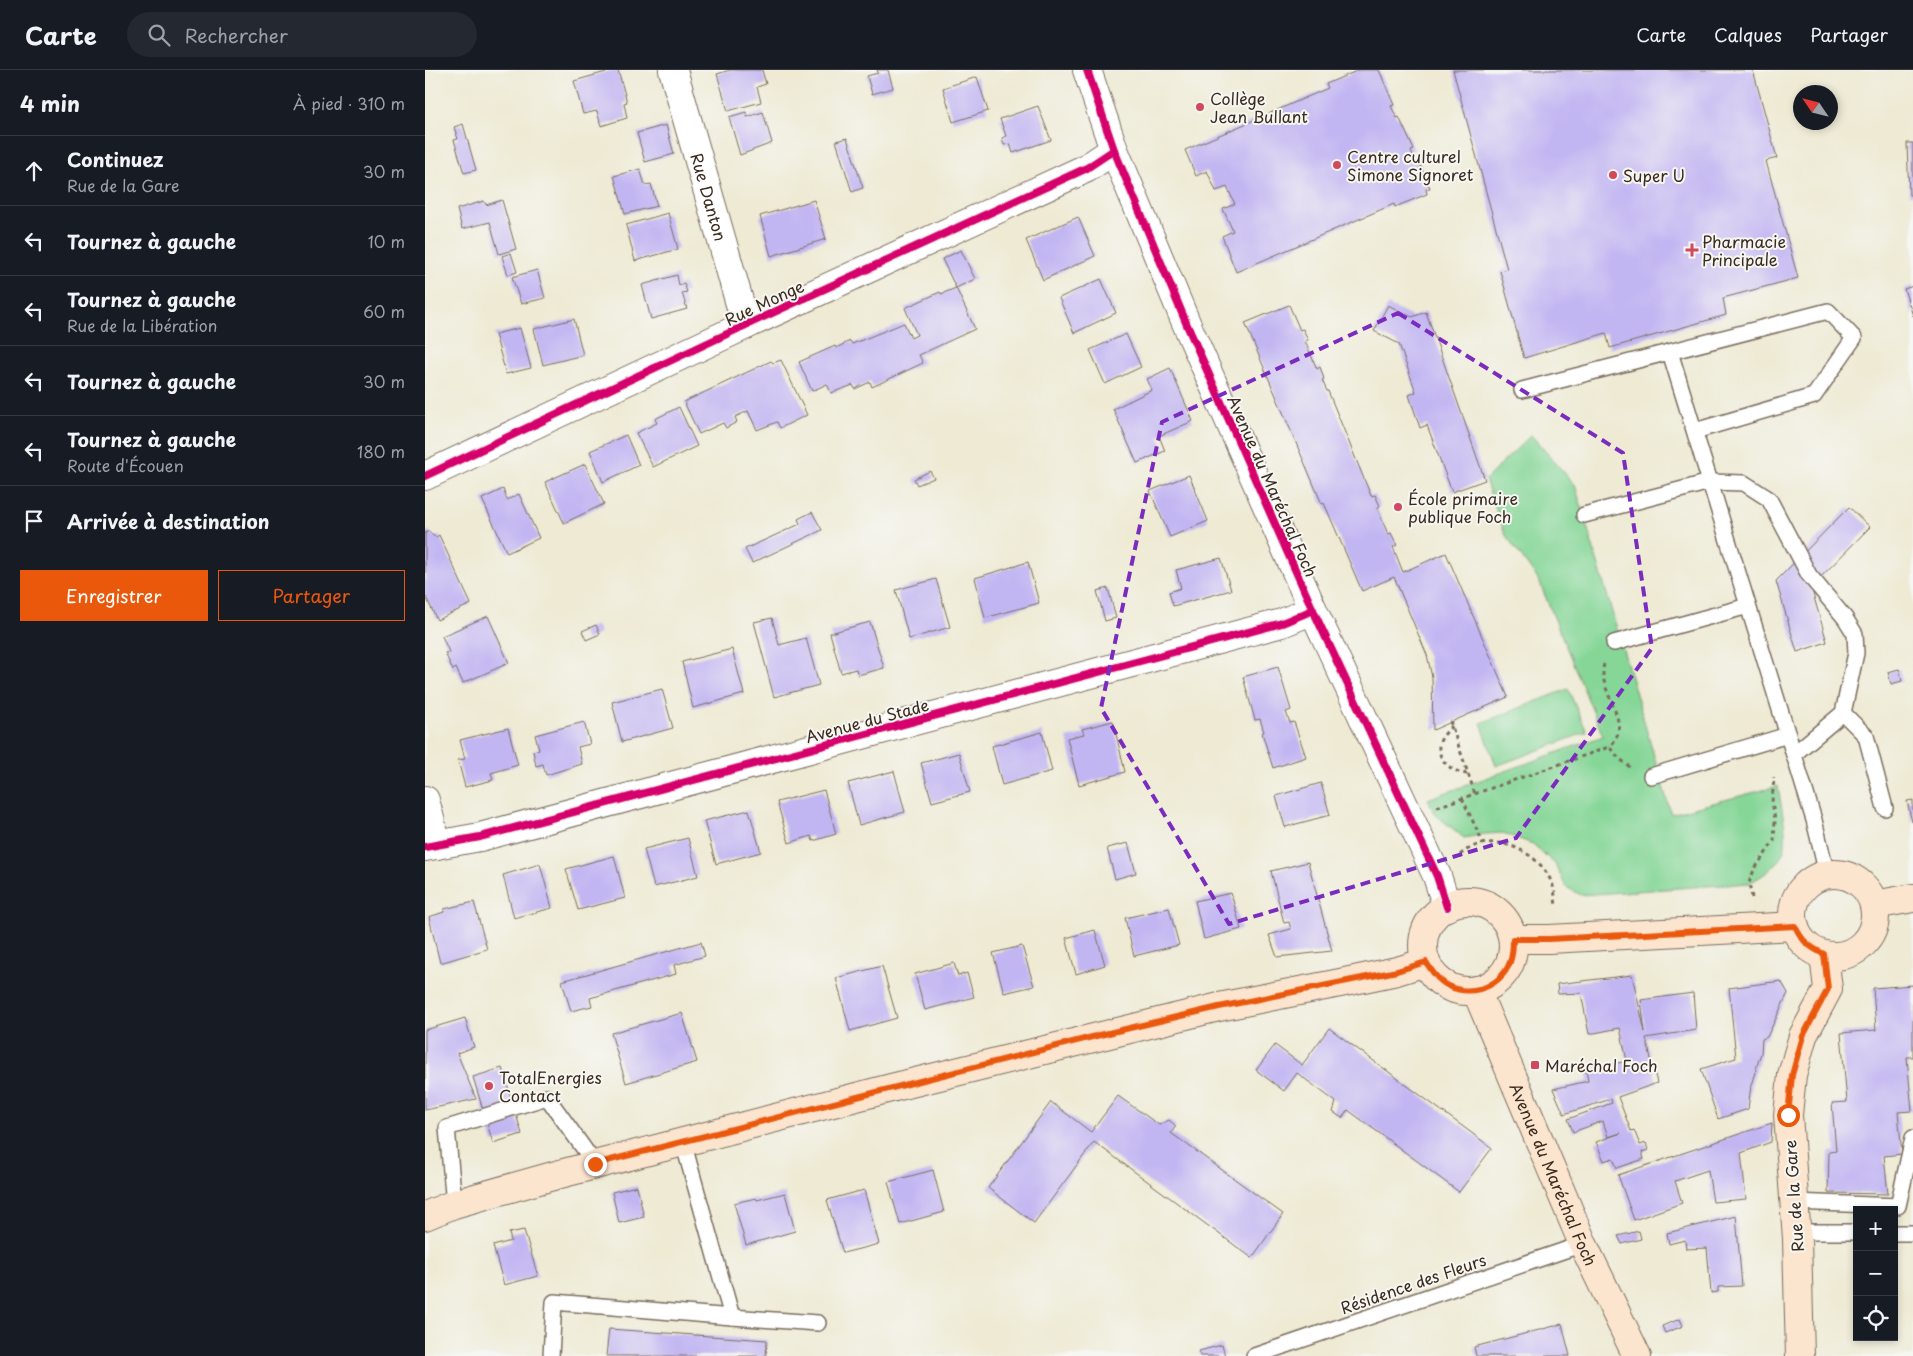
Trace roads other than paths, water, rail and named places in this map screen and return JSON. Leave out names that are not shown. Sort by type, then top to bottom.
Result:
[{"type":"main road","points":[[1827,874],[1841,874],[1855,879],[1869,892],[1874,905],[1875,921],[1870,935],[1859,947],[1838,956],[1824,954],[1811,948],[1801,938],[1795,926],[1793,912],[1800,892],[1809,882],[1827,874]]},
{"type":"main road","points":[[1874,905],[1913,898]]},
{"type":"main road","points":[[1461,902],[1475,902],[1488,906],[1500,914],[1508,926],[1513,939],[1510,963],[1504,974],[1495,982],[1476,990],[1464,991],[1452,988],[1441,982],[1426,962],[1425,936],[1429,924],[1437,914],[1447,907],[1461,902]]},
{"type":"main road","points":[[1513,939],[1549,939],[1795,926]]},
{"type":"main road","name":"Rue de la Gare","points":[[1800,1356],[1796,1232],[1788,1115],[1792,1075],[1803,1036],[1828,989],[1824,954]]},
{"type":"main road","points":[[425,1216],[454,1204],[595,1164],[1100,1035],[1219,1007],[1387,973],[1426,962]]},
{"type":"main road","name":"Avenue du Maréchal Foch","points":[[1476,990],[1583,1244],[1637,1356]]},
{"type":"street","name":"Rue Danton","points":[[673,70],[746,325]]},
{"type":"street","name":"Avenue du Maréchal Foch","points":[[1087,70],[1114,150],[1187,324],[1313,610],[1437,876],[1447,907]]},
{"type":"street","name":"Rue Monge","points":[[425,476],[1087,168],[1114,150]]},
{"type":"street","name":"Avenue du Stade","points":[[431,846],[480,837],[1273,626],[1313,610]]},
{"type":"street","points":[[425,800],[431,846]]},
{"type":"lane","points":[[1522,390],[1828,311],[1854,338],[1814,396],[1695,431]]},
{"type":"lane","points":[[1670,352],[1814,820],[1827,874]]},
{"type":"lane","points":[[1584,515],[1710,482],[1744,483],[1769,499],[1809,575],[1845,618],[1855,634],[1857,653],[1843,713],[1794,754]]},
{"type":"lane","points":[[1615,643],[1748,606]]},
{"type":"lane","points":[[1843,713],[1866,736],[1885,808]]},
{"type":"lane","points":[[1651,776],[1788,735]]},
{"type":"lane","points":[[454,1204],[447,1128],[547,1097],[595,1164]]},
{"type":"lane","points":[[1793,1202],[1898,1206],[1913,1138]]},
{"type":"lane","points":[[683,1142],[732,1317]]},
{"type":"lane","points":[[1796,1232],[1853,1232]]},
{"type":"lane","points":[[1898,1233],[1913,1233]]},
{"type":"lane","name":"Résidence des Fleurs","points":[[1254,1356],[1583,1244]]},
{"type":"lane","points":[[551,1356],[554,1302],[818,1323]]},
{"type":"place","name":"Collège Jean Bullant","points":[[1200,107]]},
{"type":"place","name":"Centre culturel Simone Signoret","points":[[1337,165]]},
{"type":"place","name":"Super U","points":[[1613,175]]},
{"type":"place","name":"Pharmacie Principale","points":[[1692,250]]},
{"type":"place","name":"École primaire publique Foch","points":[[1398,507]]},
{"type":"place","name":"Maréchal Foch","points":[[1535,1065]]},
{"type":"place","name":"TotalEnergies Contact","points":[[489,1086]]}]
